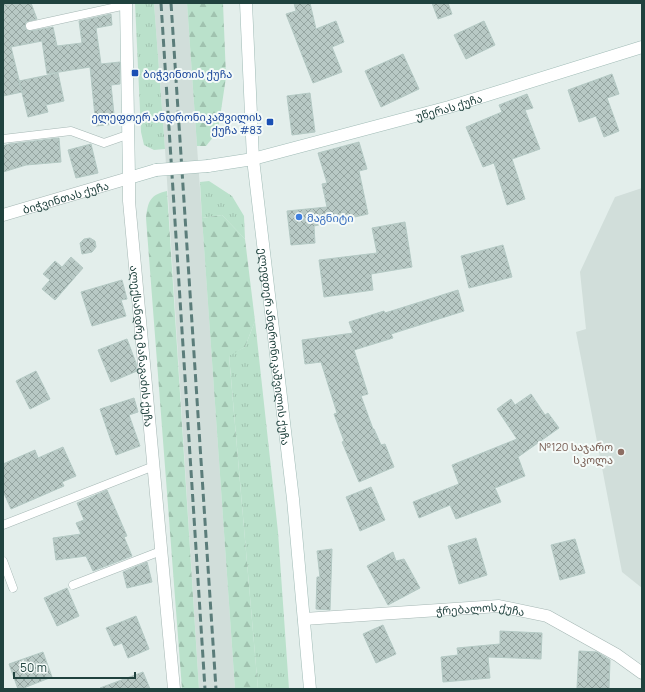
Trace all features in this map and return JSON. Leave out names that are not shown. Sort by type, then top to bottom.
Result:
[{"type":"street","name":"ელეფთერ ანდრონიკაშვილის ქუჩა","points":[[246,3],[253,159],[293,500],[310,689]]},
{"type":"street","name":"ალექსანდრე მანაგაძის ქუჩა","points":[[126,4],[129,201],[174,689]]},
{"type":"street","name":"უწერას ქუჩა","points":[[208,166],[253,159],[449,107],[642,47]]},
{"type":"street","name":"ბიჭვინთას ქუჩა","points":[[3,216],[156,170],[208,166]]},
{"type":"street","name":"ჭრებალოს ქუჩა","points":[[304,619],[499,606],[547,616],[617,655],[642,673]]},
{"type":"lane","points":[[30,26],[126,4]]},
{"type":"lane","points":[[3,139],[71,131],[104,142],[128,136]]},
{"type":"lane","points":[[3,525],[154,466]]},
{"type":"lane","points":[[73,585],[161,551]]},
{"type":"lane","points":[[3,561],[13,588]]},
{"type":"shaded area","points":[[154,3],[187,3],[235,689],[199,689],[165,149]]},
{"type":"shaded area","name":"№120 საჯარო სკოლა","points":[[642,188],[642,588],[622,572],[576,332],[586,329],[580,272],[615,197]]},
{"type":"green space","points":[[135,3],[154,3],[165,149],[154,150],[144,145],[141,132]]},
{"type":"green space","points":[[187,3],[223,3],[226,77],[218,131],[206,146],[197,146]]},
{"type":"green space","points":[[209,181],[232,196],[244,216],[245,239],[222,215],[202,218],[200,182]]},
{"type":"green space","points":[[167,191],[199,689],[182,689],[146,218],[149,203],[153,197]]},
{"type":"green space","points":[[222,215],[245,239],[255,321],[245,347],[229,356],[258,689],[235,689],[202,218]]},
{"type":"green space","points":[[255,321],[278,532],[289,689],[258,689],[229,355],[245,347]]},
{"type":"building","points":[[3,3],[31,3],[37,19],[26,22],[26,29],[31,31],[53,27],[57,46],[82,43],[79,21],[111,14],[112,25],[96,28],[101,64],[120,62],[120,84],[111,85],[115,124],[96,126],[90,67],[47,74],[42,41],[11,47],[22,92],[3,96]]},
{"type":"building","points":[[294,3],[310,3],[316,29],[336,21],[344,42],[332,47],[342,72],[313,83],[286,14],[296,11]]},
{"type":"building","points":[[432,3],[448,3],[452,14],[438,19]]},
{"type":"building","points":[[484,21],[495,45],[466,59],[454,35]]},
{"type":"building","points":[[403,54],[419,89],[381,107],[365,71]]},
{"type":"building","points":[[58,73],[64,101],[46,105],[48,112],[28,117],[19,81]]},
{"type":"building","points":[[612,74],[619,94],[607,98],[619,131],[604,137],[596,116],[579,122],[568,90]]},
{"type":"building","points":[[310,93],[315,132],[292,135],[287,96]]},
{"type":"building","points":[[527,94],[533,108],[525,110],[540,149],[512,159],[525,199],[507,205],[494,163],[483,167],[466,127],[502,112],[499,105]]},
{"type":"building","points":[[59,138],[61,162],[26,165],[3,172],[3,146]]},
{"type":"building","points":[[359,142],[367,169],[359,171],[368,214],[314,226],[315,243],[291,245],[287,211],[327,207],[322,184],[327,183],[318,153]]},
{"type":"building","points":[[91,144],[98,173],[76,178],[68,150]]},
{"type":"building","points":[[405,222],[412,267],[371,274],[373,290],[324,297],[319,260],[377,253],[372,228]]},
{"type":"building","points":[[90,238],[95,241],[96,247],[92,252],[82,254],[80,243],[84,239]]},
{"type":"building","points":[[503,245],[512,277],[469,288],[461,256]]},
{"type":"building","points":[[71,257],[83,268],[55,300],[42,289],[50,280],[43,274],[55,261],[62,267]]},
{"type":"building","points":[[122,280],[127,299],[121,300],[126,316],[92,326],[81,292]]},
{"type":"building","points":[[458,290],[464,311],[391,334],[393,338],[354,350],[368,394],[361,396],[373,429],[381,445],[385,444],[394,467],[359,482],[342,442],[344,441],[334,414],[337,413],[321,362],[305,364],[302,340],[353,333],[349,322],[384,311],[385,313]]},
{"type":"building","points":[[127,339],[136,363],[137,371],[111,382],[98,350]]},
{"type":"building","points":[[36,371],[50,399],[30,409],[16,381]]},
{"type":"building","points":[[531,394],[545,415],[548,413],[559,428],[518,457],[525,476],[495,488],[501,502],[456,519],[450,505],[419,518],[413,502],[459,484],[452,465],[517,439],[497,409],[511,399],[515,405]]},
{"type":"building","points":[[134,398],[138,412],[129,415],[140,446],[116,455],[100,409]]},
{"type":"building","points":[[63,447],[76,476],[62,482],[64,486],[11,509],[3,491],[3,464],[35,450],[38,458]]},
{"type":"building","points":[[371,487],[385,520],[360,531],[346,497]]},
{"type":"building","points":[[107,490],[127,536],[124,537],[132,556],[93,571],[86,556],[56,560],[53,538],[81,534],[76,523],[84,520],[77,503]]},
{"type":"building","points":[[476,538],[487,575],[459,584],[448,546]]},
{"type":"building","points":[[575,539],[585,573],[560,580],[551,545]]},
{"type":"building","points":[[332,549],[330,610],[316,609],[317,577],[320,577],[317,551]]},
{"type":"building","points":[[393,552],[396,561],[404,559],[420,588],[388,605],[367,566]]},
{"type":"building","points":[[147,562],[152,582],[127,588],[123,572]]},
{"type":"building","points":[[67,588],[79,616],[57,626],[44,598]]},
{"type":"building","points":[[136,616],[149,649],[128,658],[122,643],[114,646],[106,628]]},
{"type":"building","points":[[383,625],[396,654],[376,663],[363,634]]},
{"type":"building","points":[[500,631],[542,633],[541,659],[488,657],[490,678],[443,682],[441,657],[458,655],[457,648],[500,644]]},
{"type":"building","points":[[579,651],[597,652],[610,660],[609,689],[577,688]]},
{"type":"building","points":[[43,652],[52,677],[18,689],[9,664]]},
{"type":"building","points":[[143,672],[150,689],[100,688]]},
{"type":"railway","points":[[161,3],[205,689]]},
{"type":"railway","points":[[171,3],[216,689]]},
{"type":"place","name":"ბიჭვინთის ქუჩა","points":[[135,73]]},
{"type":"place","name":"ელეფთერ ანდრონიკაშვილის ქუჩა #83","points":[[270,122]]},
{"type":"place","name":"მაგნიტი","points":[[299,217]]},
{"type":"place","name":"№120 საჯარო სკოლა","points":[[621,452]]}]
